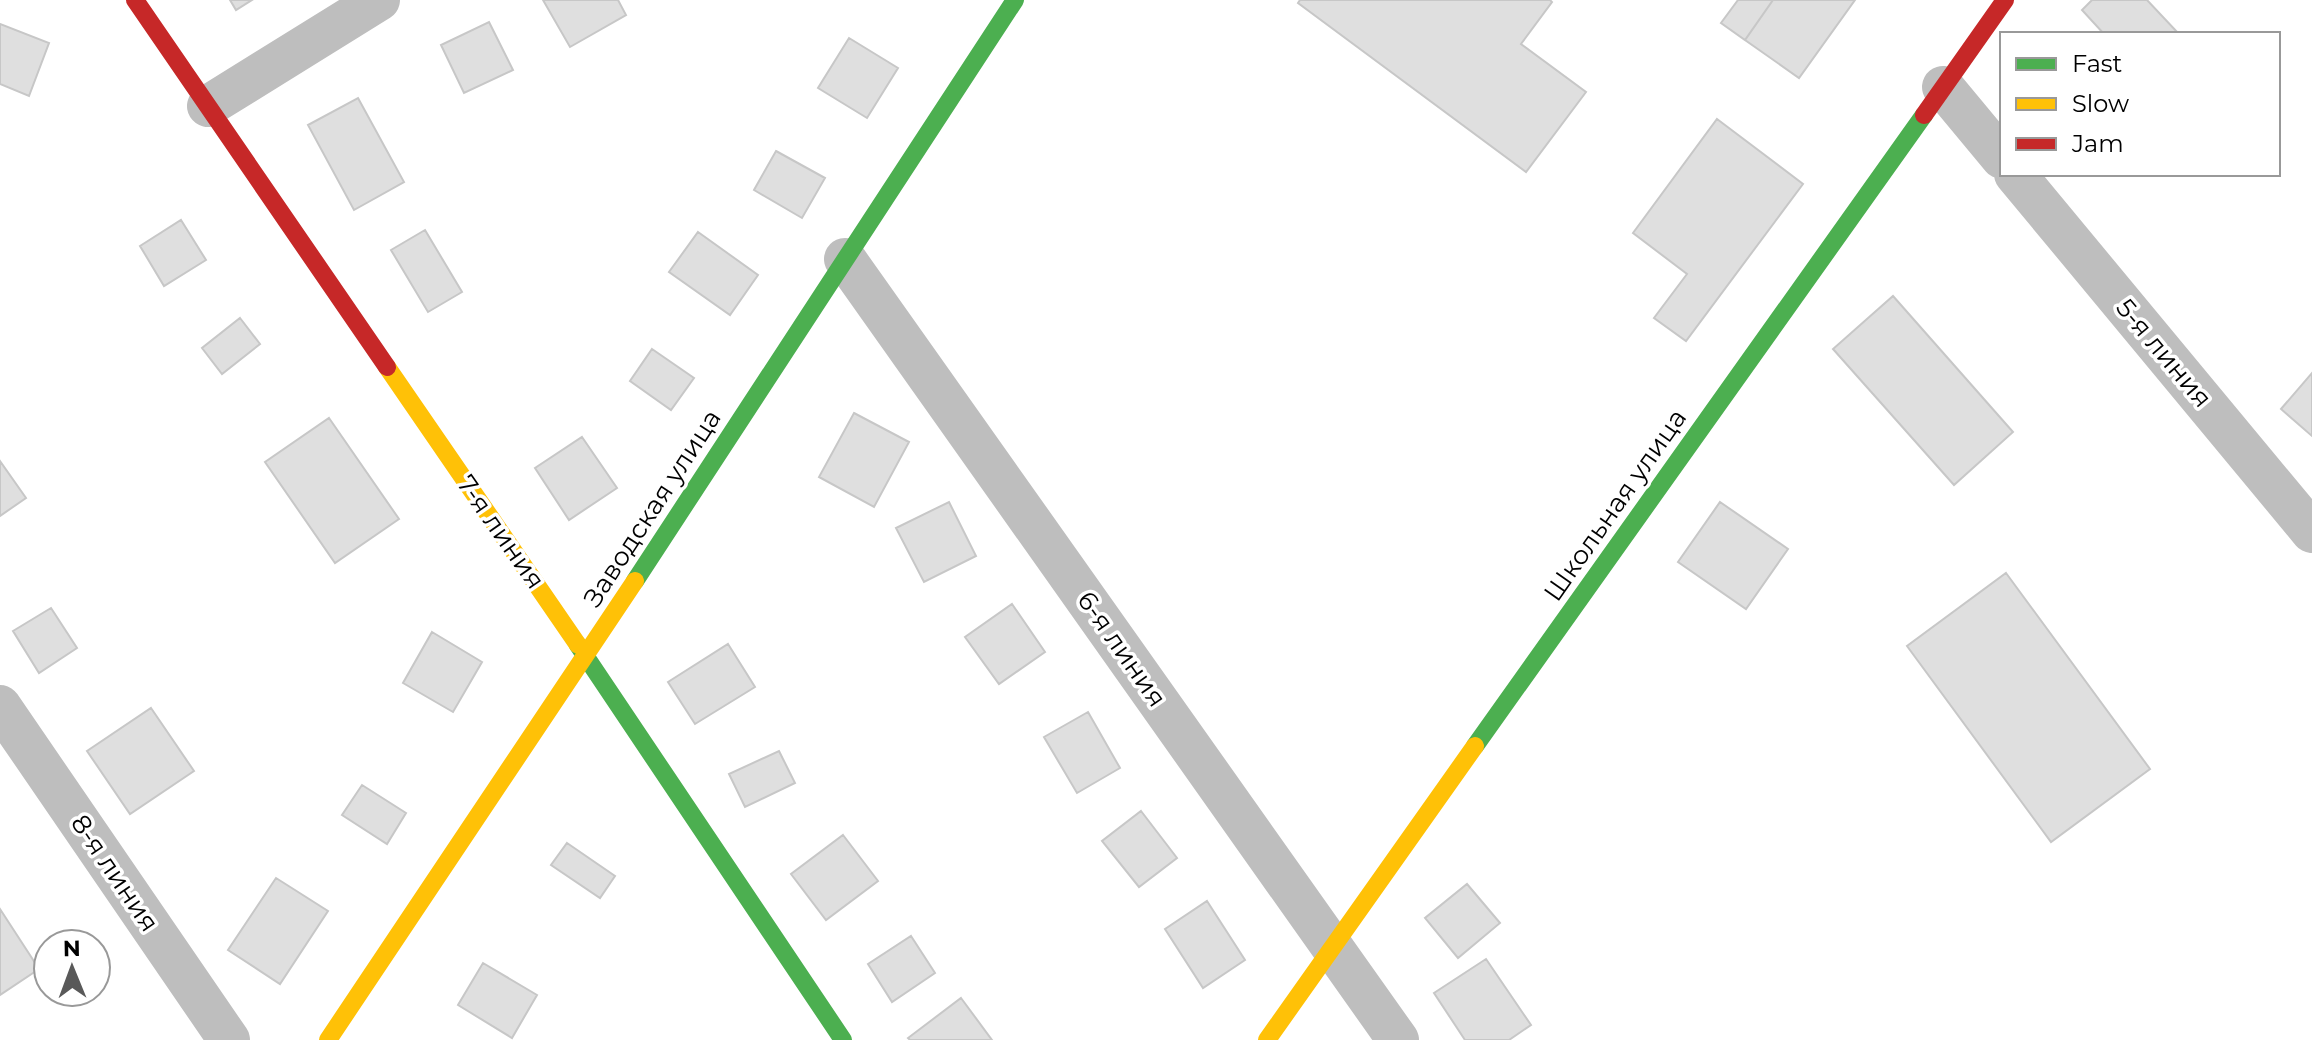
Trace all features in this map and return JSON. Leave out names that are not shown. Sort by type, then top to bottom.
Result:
[{"type":"street","name":"7-я линия","points":[[135,0],[586,657],[843,1040]]},
{"type":"street","points":[[208,106],[379,0]]},
{"type":"street","name":"Заводская улица","points":[[328,1040],[586,657],[1015,0]]},
{"type":"street","name":"Школьная улица","points":[[1267,1040],[2005,0]]},
{"type":"street","points":[[1943,87],[2000,156]]},
{"type":"street","name":"5-я линия","points":[[2017,176],[2312,532]]},
{"type":"street","name":"6-я линия","points":[[845,259],[1398,1040]]},
{"type":"street","name":"8-я линия","points":[[0,706],[229,1040]]},
{"type":"building","points":[[230,0],[252,0],[236,10]]},
{"type":"building","points":[[543,0],[618,0],[626,15],[570,47]]},
{"type":"building","points":[[1300,0],[1550,0],[1552,2],[1521,44],[1586,92],[1526,172],[1298,3]]},
{"type":"building","points":[[1738,0],[1773,0],[1745,40],[1721,23]]},
{"type":"building","points":[[1773,0],[1855,0],[1799,78],[1745,40]]},
{"type":"building","points":[[2092,0],[2147,0],[2177,32],[2102,32],[2082,10]]},
{"type":"building","points":[[489,22],[513,70],[464,93],[441,45]]},
{"type":"building","points":[[0,24],[49,43],[29,96],[0,84]]},
{"type":"building","points":[[849,38],[898,68],[867,118],[818,88]]},
{"type":"building","points":[[358,98],[404,182],[354,210],[308,125]]},
{"type":"building","points":[[1717,119],[1803,184],[1686,341],[1654,318],[1687,274],[1633,233]]},
{"type":"building","points":[[776,151],[825,178],[802,218],[754,190]]},
{"type":"building","points":[[181,220],[206,260],[164,286],[140,246]]},
{"type":"building","points":[[425,230],[462,292],[428,312],[391,250]]},
{"type":"building","points":[[698,232],[758,275],[730,315],[669,272]]},
{"type":"building","points":[[1893,296],[2013,432],[1954,485],[1833,349]]},
{"type":"building","points":[[240,318],[260,344],[222,374],[202,348]]},
{"type":"building","points":[[652,349],[694,378],[671,410],[630,381]]},
{"type":"building","points":[[2312,373],[2312,436],[2281,409]]},
{"type":"building","points":[[854,413],[909,442],[874,507],[819,477]]},
{"type":"building","points":[[329,418],[399,519],[335,563],[265,462]]},
{"type":"building","points":[[582,437],[617,488],[569,520],[535,468]]},
{"type":"building","points":[[0,461],[26,498],[0,516]]},
{"type":"building","points":[[949,502],[976,556],[924,582],[896,528]]},
{"type":"building","points":[[1720,502],[1788,549],[1746,609],[1678,562]]},
{"type":"building","points":[[2006,573],[2150,769],[2051,842],[1907,646]]},
{"type":"building","points":[[1012,604],[1045,652],[999,684],[965,637]]},
{"type":"building","points":[[51,608],[77,648],[39,673],[13,631]]},
{"type":"building","points":[[432,632],[482,662],[453,712],[403,683]]},
{"type":"building","points":[[728,644],[755,687],[695,724],[668,682]]},
{"type":"building","points":[[151,708],[194,771],[130,814],[87,751]]},
{"type":"building","points":[[1088,712],[1120,768],[1077,793],[1044,737]]},
{"type":"building","points":[[779,751],[795,783],[745,807],[729,774]]},
{"type":"building","points":[[362,785],[406,813],[387,844],[342,815]]},
{"type":"building","points":[[1141,811],[1177,858],[1139,887],[1102,841]]},
{"type":"building","points":[[843,835],[878,881],[826,920],[791,874]]},
{"type":"building","points":[[567,843],[615,876],[600,898],[551,865]]},
{"type":"building","points":[[276,878],[328,911],[280,984],[228,950]]},
{"type":"building","points":[[1467,884],[1500,923],[1458,958],[1425,918]]},
{"type":"building","points":[[1207,901],[1245,960],[1203,988],[1165,929]]},
{"type":"building","points":[[0,909],[32,958],[32,974],[0,995]]},
{"type":"building","points":[[911,936],[935,973],[892,1002],[868,964]]},
{"type":"building","points":[[1486,959],[1531,1025],[1509,1040],[1465,1040],[1434,993]]},
{"type":"building","points":[[483,963],[537,995],[512,1038],[458,1005]]},
{"type":"building","points":[[961,998],[992,1040],[908,1038]]},
{"type":"traffic: fast","points":[[635,581],[1015,0]]},
{"type":"traffic: fast","points":[[1475,746],[1924,115]]},
{"type":"traffic: fast","points":[[578,645],[843,1040]]},
{"type":"traffic: slow","points":[[387,367],[578,645]]},
{"type":"traffic: slow","points":[[328,1040],[635,581]]},
{"type":"traffic: slow","points":[[1267,1040],[1475,746]]},
{"type":"traffic: jam","points":[[135,0],[387,367]]},
{"type":"traffic: jam","points":[[1924,115],[2005,0]]}]
